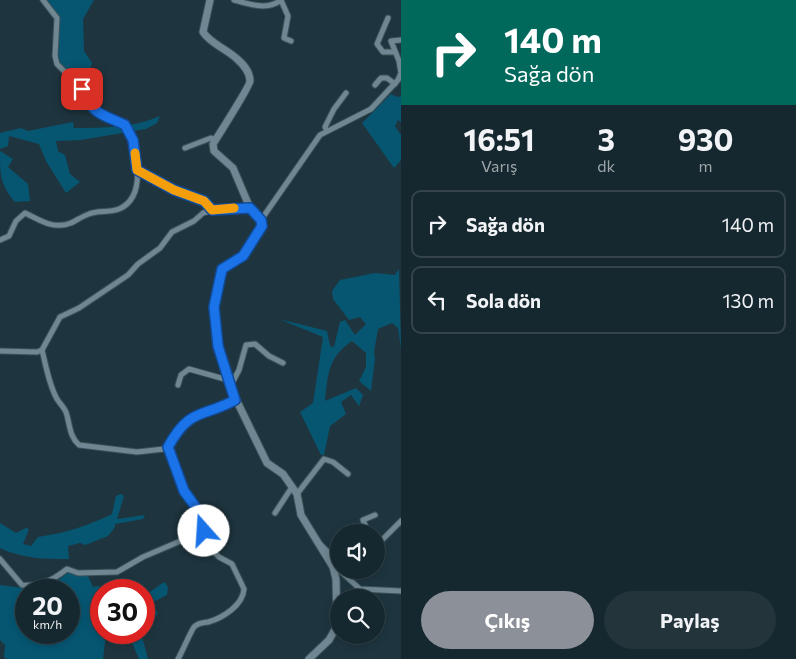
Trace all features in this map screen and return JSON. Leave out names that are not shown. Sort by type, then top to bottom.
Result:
[{"type":"street","points":[[0,240],[10,236],[16,221],[25,213],[49,226],[69,224],[89,213],[120,208],[136,191],[137,170],[133,140],[125,125],[101,116],[89,104],[82,89],[57,64],[55,56],[57,18],[43,0]]},
{"type":"street","points":[[210,0],[203,32],[207,38],[236,57],[247,69],[250,80],[248,90],[237,103],[212,144],[214,150],[233,168],[250,208],[261,220],[262,226],[243,256],[222,269],[214,307],[218,346],[235,400],[267,463],[283,474],[297,494],[301,515],[336,578],[337,626],[329,640],[310,659]]},
{"type":"street","points":[[234,0],[261,6],[276,4],[281,0],[288,16],[284,38],[291,41]]},
{"type":"street","points":[[388,18],[377,44],[383,52],[395,52]]},
{"type":"street","points":[[261,220],[315,142],[327,131],[356,119],[371,110],[394,84],[400,73],[391,41],[401,40]]},
{"type":"street","points":[[375,85],[381,78],[387,78],[394,84]]},
{"type":"street","points":[[327,131],[325,127],[327,121],[346,93]]},
{"type":"street","points":[[185,148],[211,138],[216,140]]},
{"type":"street","points":[[137,170],[174,190],[204,201],[212,210]]},
{"type":"street","points":[[235,400],[224,406],[195,415],[184,423],[168,447],[164,449],[137,452],[79,445],[74,441],[66,413],[57,399],[48,376],[42,350],[60,317],[79,308],[114,285],[160,248],[172,232],[194,221],[203,213],[212,210],[250,208]]},
{"type":"street","points":[[229,384],[238,370],[246,345],[255,344],[269,356],[283,363]]},
{"type":"street","points":[[0,350],[37,352],[42,350]]},
{"type":"street","points":[[178,385],[181,375],[189,369],[229,384]]},
{"type":"street","points":[[168,447],[184,491],[203,517],[208,545],[235,570],[244,589],[244,594],[239,604],[229,612],[208,622],[198,624],[193,628],[188,644],[178,659]]},
{"type":"street","points":[[297,494],[324,459],[332,462],[348,474]]},
{"type":"street","points":[[275,513],[292,487]]},
{"type":"street","points":[[365,524],[363,520],[374,516]]},
{"type":"street","points":[[385,537],[401,521]]},
{"type":"street","points":[[0,559],[22,584],[28,586],[56,579],[67,569],[78,573],[117,572],[143,557],[204,531]]},
{"type":"street","points":[[318,544],[330,553]]},
{"type":"street","points":[[325,556],[330,561]]},
{"type":"street","points":[[349,579],[360,589],[401,591]]},
{"type":"shaded area","points":[[45,0],[94,0],[83,19],[84,51],[92,63],[88,81],[93,99],[89,99],[61,65],[57,54],[59,16]]},
{"type":"shaded area","points":[[391,94],[397,97],[401,96],[401,122],[398,120],[395,126],[401,135],[401,160],[394,168],[362,123]]},
{"type":"shaded area","points":[[160,116],[157,123],[146,129],[81,140],[56,141],[58,151],[65,155],[70,174],[80,182],[66,193],[46,161],[39,144],[9,136],[8,146],[0,149],[0,133],[21,128],[28,131],[73,122],[74,128],[96,128],[139,123]]},
{"type":"shaded area","points":[[0,151],[13,159],[8,167],[28,184],[30,201],[15,202],[6,190],[1,173]]},
{"type":"shaded area","points":[[399,269],[401,348],[398,328],[392,323],[378,329],[371,391],[359,381],[366,367],[366,353],[352,341],[338,353],[329,374],[325,401],[356,388],[363,395],[359,406],[351,395],[341,402],[346,414],[330,426],[324,455],[321,455],[300,412],[313,403],[323,337],[279,319],[327,331],[330,346],[334,347],[340,322],[345,320],[355,335],[366,324],[360,317],[349,320],[333,299],[332,291],[340,280],[375,273],[395,275]]},
{"type":"shaded area","points":[[121,494],[124,496],[117,519],[145,515],[143,519],[115,524],[115,527],[108,536],[85,545],[80,543],[68,546],[69,559],[26,556],[0,548],[0,523],[16,533],[26,528],[29,529],[23,544],[31,546],[38,537],[76,528],[112,514],[116,496]]},
{"type":"shaded area","points":[[69,572],[80,576],[88,576],[90,580],[90,644],[105,644],[103,659],[6,659],[4,657],[5,645],[0,640],[0,585],[15,587],[15,644],[80,644],[80,579],[59,579]]},
{"type":"shaded area","points":[[164,582],[168,587],[167,595],[155,601],[155,588]]},
{"type":"shaded area","points":[[132,644],[144,644],[148,659],[139,659]]},
{"type":"slow traffic","points":[[135,153],[137,170],[149,178],[204,201],[212,210],[234,208]]},
{"type":"route","points":[[82,89],[89,104],[101,116],[125,125],[133,140],[137,170],[174,190],[204,201],[212,210],[250,208],[261,220],[262,226],[243,256],[222,269],[214,307],[218,346],[235,400],[224,406],[211,408],[195,415],[184,423],[168,447],[187,497],[203,517],[204,531]]}]
